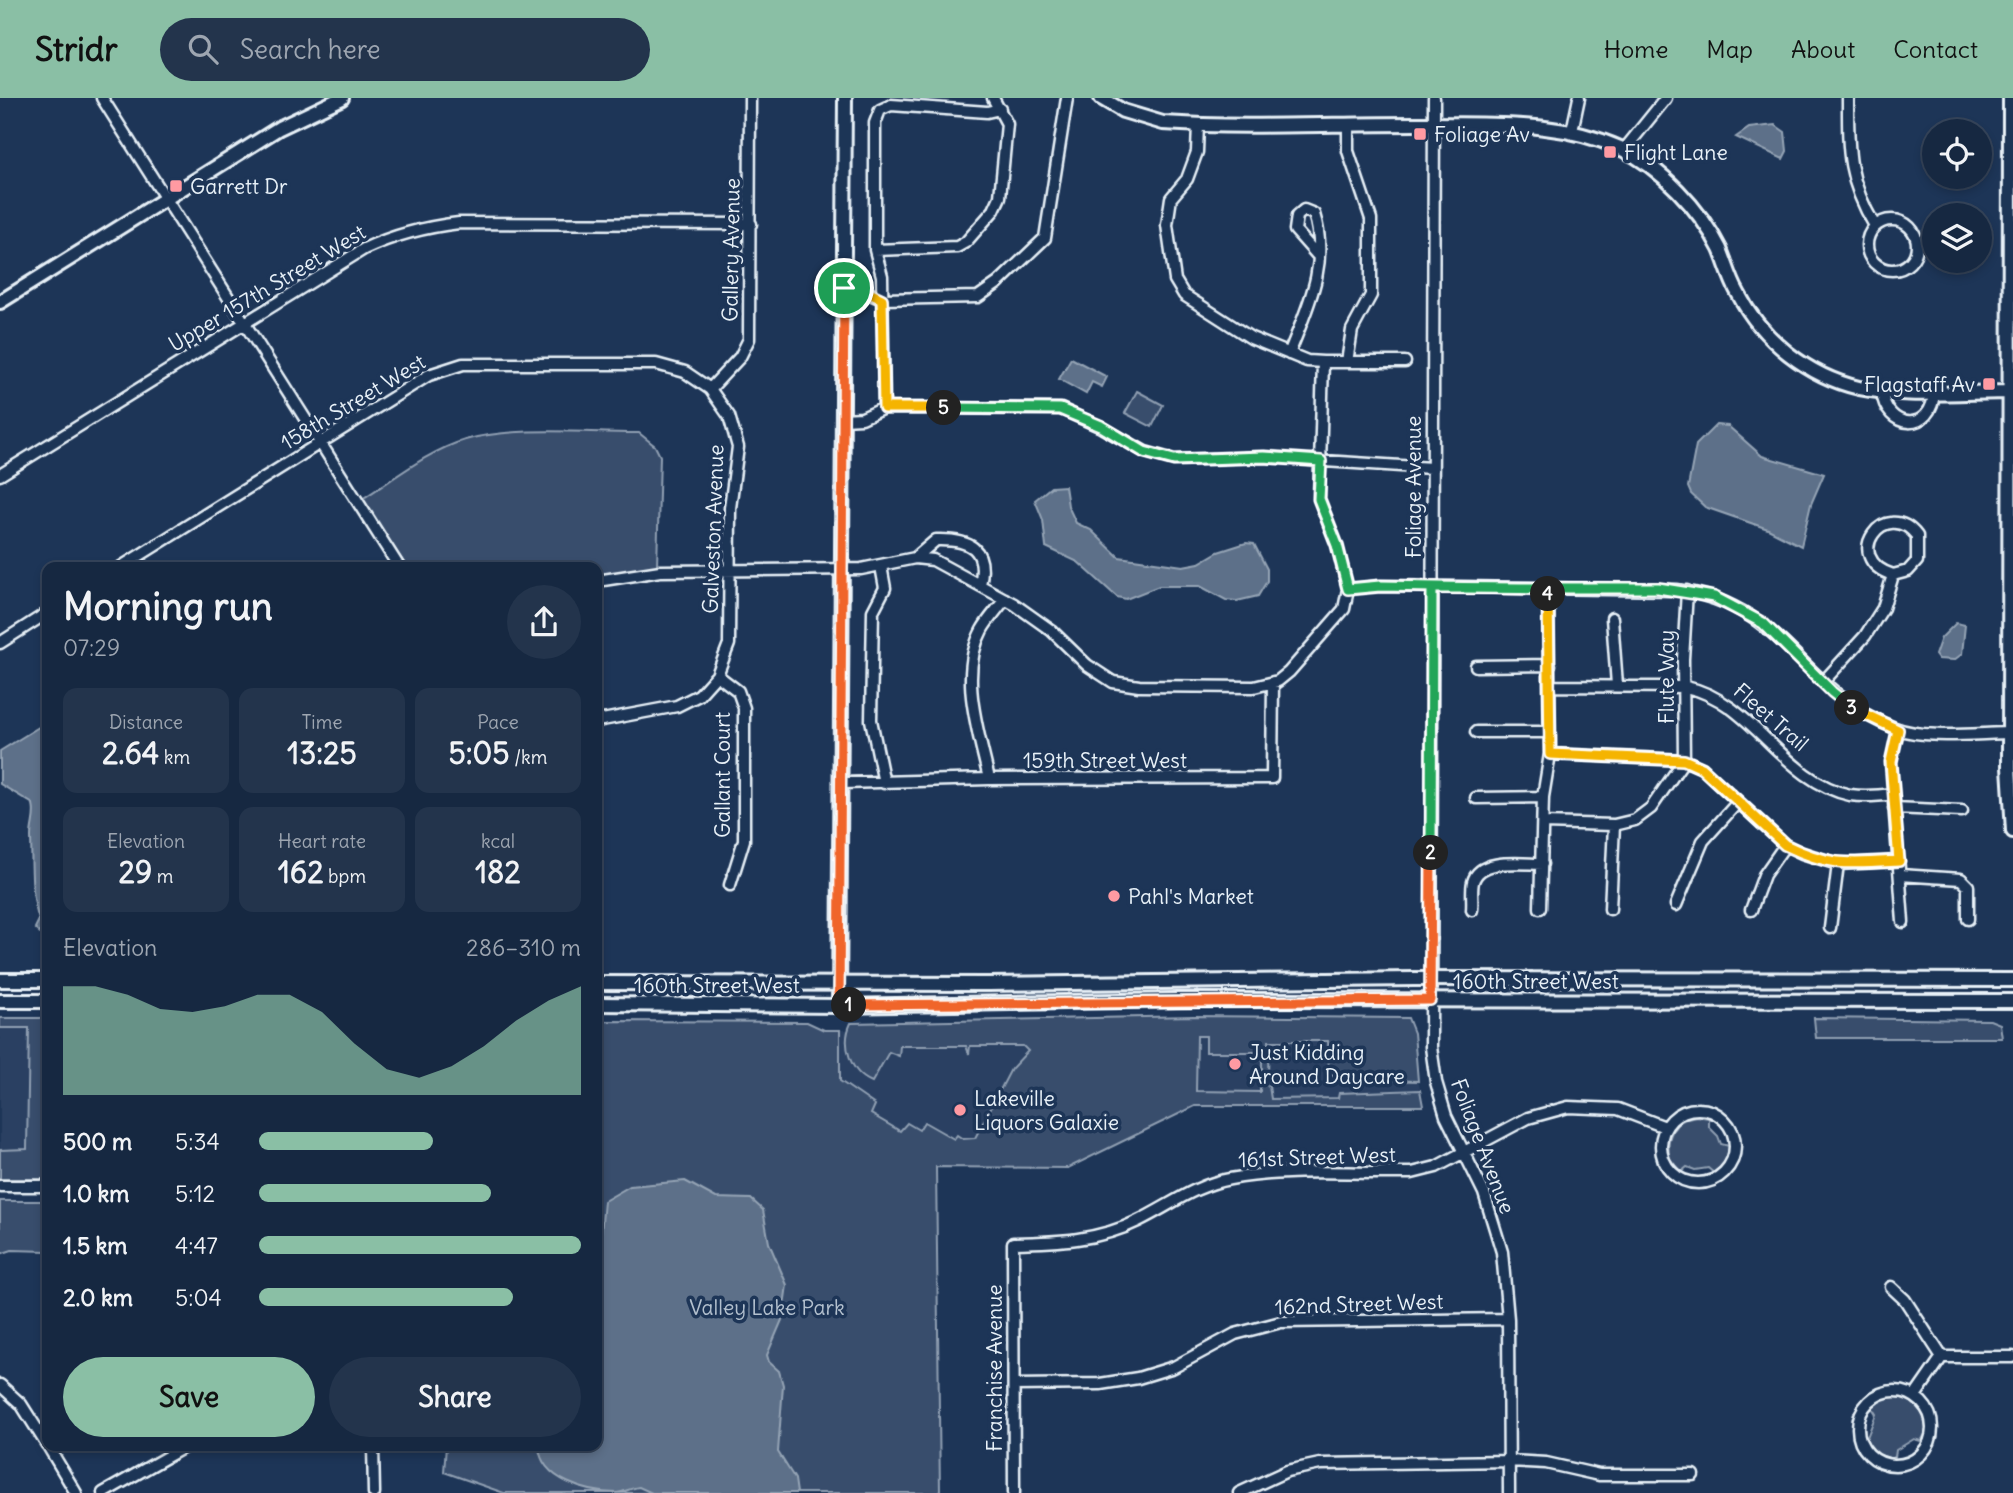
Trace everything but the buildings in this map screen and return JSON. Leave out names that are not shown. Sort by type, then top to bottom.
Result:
[{"type":"street","points":[[102,98],[320,443],[391,562]]},
{"type":"street","points":[[0,302],[279,128],[342,98]]},
{"type":"street","name":"Gallery Avenue","points":[[710,389],[740,357],[749,339],[750,98]]},
{"type":"street","points":[[839,1006],[843,783],[845,98]]},
{"type":"street","points":[[875,250],[957,247],[966,242],[994,210],[1000,197],[1007,124],[993,98]]},
{"type":"street","points":[[844,288],[863,290],[882,299],[978,297],[998,283],[1045,238],[1067,98]]},
{"type":"street","points":[[1101,98],[1142,118],[1163,123],[1534,125],[1572,131],[1624,150],[1655,172],[1694,211],[1719,248],[1747,309],[1780,348],[1827,377],[1860,388],[1882,391],[2011,392]]},
{"type":"street","name":"Foliage Avenue","points":[[1434,98],[1430,1000],[1436,1082],[1446,1116],[1484,1193],[1502,1252],[1508,1319],[1509,1493]]},
{"type":"street","points":[[1572,131],[1579,98]]},
{"type":"street","points":[[1624,150],[1666,98]]},
{"type":"street","points":[[1848,98],[1851,175],[1861,202],[1875,226]]},
{"type":"street","points":[[2010,98],[2013,831]]},
{"type":"street","points":[[884,408],[882,276],[875,250],[875,123],[880,110],[891,105],[987,112],[1000,109]]},
{"type":"street","points":[[1198,124],[1197,152],[1187,178],[1171,198],[1167,225],[1175,280],[1184,295],[1251,338],[1307,361],[1405,362]]},
{"type":"street","points":[[1347,362],[1352,330],[1371,295],[1371,219],[1348,150],[1348,124]]},
{"type":"street","points":[[1895,220],[1911,229],[1917,248],[1907,266],[1886,270],[1870,259],[1866,241],[1875,226],[1895,220]]},
{"type":"street","name":"Upper 157th Street West","points":[[0,475],[364,249],[424,227],[459,223],[751,224]]},
{"type":"street","points":[[1289,354],[1318,278],[1318,256]]},
{"type":"street","points":[[602,579],[660,571],[730,568],[842,569],[881,566],[915,558],[933,560],[1005,599],[1052,631],[1087,665],[1113,681],[1139,686],[1254,687],[1273,682],[1289,673],[1343,609],[1348,589],[1337,545],[1319,499],[1324,362]]},
{"type":"street","name":"158th Street West","points":[[129,562],[429,375],[463,364],[656,365],[685,372],[710,389]]},
{"type":"street","name":"Galveston Avenue","points":[[710,389],[729,416],[738,447],[730,508],[729,644],[716,675]]},
{"type":"street","points":[[1882,391],[1883,405],[1889,414],[1902,421],[1914,422],[1923,419],[1934,406],[1934,391]]},
{"type":"street","points":[[843,419],[862,418],[884,408],[1060,409],[1101,426],[1144,452],[1174,460],[1264,457],[1431,468]]},
{"type":"street","points":[[1894,522],[1912,528],[1917,536],[1920,552],[1917,561],[1908,571],[1893,575],[1882,572],[1875,565],[1868,552],[1868,541],[1873,533],[1894,522]]},
{"type":"street","points":[[915,558],[936,540],[956,539],[976,549],[984,565],[980,585]]},
{"type":"street","points":[[881,566],[885,588],[873,611],[871,720],[884,783]]},
{"type":"street","points":[[1823,682],[1864,636],[1883,608],[1893,575]]},
{"type":"street","points":[[1348,589],[1380,586],[1687,591],[1714,597],[1763,623],[1858,712],[1898,730],[2011,733]]},
{"type":"street","points":[[1539,908],[1543,797],[1550,754],[1548,589]]},
{"type":"street","name":"Flute Way","points":[[1684,760],[1686,687],[1683,659],[1687,591]]},
{"type":"street","points":[[989,779],[973,703],[971,668],[981,631],[1005,599]]},
{"type":"street","points":[[0,643],[42,616]]},
{"type":"street","points":[[1612,618],[1617,685]]},
{"type":"street","points":[[1476,666],[1550,665]]},
{"type":"street","points":[[602,719],[677,706],[699,695],[716,675]]},
{"type":"street","name":"Gallant Court","points":[[716,675],[737,691],[744,708],[744,840],[730,885]]},
{"type":"street","name":"159th Street West","points":[[843,783],[989,779],[1272,778],[1273,682]]},
{"type":"street","name":"Fleet Trail","points":[[1551,686],[1686,687],[1705,691],[1734,709],[1798,766],[1828,787],[1867,796],[1893,794]]},
{"type":"street","points":[[1898,730],[1891,762],[1903,922]]},
{"type":"street","points":[[1476,732],[1550,732]]},
{"type":"street","points":[[1550,754],[1684,760],[1702,768],[1785,845],[1838,864],[1899,861]]},
{"type":"street","points":[[1543,822],[1615,825],[1635,820],[1651,808],[1684,760]]},
{"type":"street","points":[[1476,799],[1543,797]]},
{"type":"street","points":[[1676,905],[1703,841],[1738,803]]},
{"type":"street","points":[[1894,808],[1962,811]]},
{"type":"street","points":[[1609,909],[1615,825]]},
{"type":"street","points":[[1751,910],[1764,875],[1785,845]]},
{"type":"street","points":[[1472,910],[1473,881],[1481,869],[1492,865],[1542,864]]},
{"type":"street","points":[[1830,928],[1838,864]]},
{"type":"street","points":[[1900,875],[1961,879],[1968,886],[1968,919]]},
{"type":"street","name":"160th Street West","points":[[602,983],[840,984],[1430,979],[2013,980]]},
{"type":"street","points":[[0,980],[42,980]]},
{"type":"street","name":"160th Street West","points":[[602,1004],[839,1006],[1430,1000],[2013,1001]]},
{"type":"street","points":[[0,1001],[42,1002]]},
{"type":"street","name":"161st Street West","points":[[1013,1243],[1066,1242],[1105,1234],[1138,1221],[1188,1192],[1229,1179],[1261,1175],[1412,1173],[1436,1167],[1464,1154],[1528,1118],[1569,1107],[1618,1109],[1665,1128]]},
{"type":"street","points":[[1686,1111],[1709,1111],[1721,1116],[1731,1128],[1735,1144],[1728,1168],[1716,1180],[1704,1184],[1681,1180],[1664,1164],[1661,1152],[1665,1128],[1686,1111]]},
{"type":"street","points":[[0,1186],[42,1186]]},
{"type":"street","name":"Franchise Avenue","points":[[1013,1243],[1014,1493]]},
{"type":"street","points":[[1892,1287],[1905,1300],[1942,1357]]},
{"type":"street","name":"162nd Street West","points":[[1014,1385],[1100,1384],[1138,1378],[1174,1367],[1235,1334],[1281,1322],[1508,1319]]},
{"type":"street","points":[[1942,1357],[2013,1357]]},
{"type":"street","points":[[1915,1396],[1942,1357]]},
{"type":"street","points":[[0,1385],[21,1404],[42,1436]]},
{"type":"street","points":[[1898,1390],[1915,1396],[1931,1419],[1928,1446],[1906,1463],[1879,1461],[1864,1449],[1858,1432],[1865,1405],[1888,1391],[1898,1390]]},
{"type":"street","points":[[52,1451],[76,1493]]},
{"type":"street","points":[[103,1493],[177,1451]]},
{"type":"street","points":[[373,1451],[374,1493]]},
{"type":"street","points":[[1239,1493],[1287,1471],[1321,1464],[1546,1462],[1599,1475],[1693,1475]]},
{"type":"shaded area","points":[[1775,125],[1785,132],[1787,151],[1783,159],[1736,137],[1749,128]]},
{"type":"shaded area","points":[[1071,358],[1107,377],[1102,387],[1092,382],[1086,394],[1059,379]]},
{"type":"shaded area","points":[[1716,425],[1728,426],[1762,456],[1824,474],[1811,504],[1801,546],[1768,529],[1705,507],[1691,494],[1688,487],[1696,445]]},
{"type":"shaded area","points":[[1065,486],[1068,506],[1076,523],[1091,530],[1119,557],[1183,566],[1199,563],[1218,552],[1246,543],[1254,544],[1267,569],[1267,581],[1258,596],[1237,601],[1226,600],[1200,586],[1159,586],[1126,599],[1117,597],[1078,562],[1046,547],[1043,520],[1035,500],[1051,487]]},
{"type":"shaded area","points":[[1956,623],[1965,625],[1962,654],[1954,660],[1938,659],[1935,655],[1941,638]]},
{"type":"shaded area","points":[[42,725],[40,933],[35,928],[39,920],[32,878],[33,804],[0,784],[0,751]]},
{"type":"shaded area","points":[[1194,1017],[1407,1018],[1423,1106],[1195,1106]]},
{"type":"shaded area","points":[[0,1020],[42,1020],[42,1179],[0,1179]]},
{"type":"shaded area","points":[[840,1030],[1046,1030],[980,1152],[841,1150]]},
{"type":"shaded area","points":[[685,1181],[716,1198],[751,1199],[763,1210],[769,1243],[787,1285],[782,1320],[767,1355],[769,1362],[779,1371],[783,1385],[778,1452],[795,1479],[797,1493],[652,1493],[639,1487],[617,1493],[605,1492],[580,1487],[556,1476],[541,1458],[540,1451],[602,1451],[604,1201],[630,1186]]},
{"type":"green space","points":[[1137,391],[1163,405],[1152,427],[1125,413]]},
{"type":"green space","points":[[505,433],[639,433],[655,446],[660,456],[657,566],[602,575],[602,562],[404,562],[362,499],[425,458],[465,440]]},
{"type":"green space","points":[[1197,986],[1197,993],[1068,997],[1068,989]]},
{"type":"green space","name":"Valley Lake Park","points":[[1194,1016],[1408,1018],[1414,1033],[1418,1081],[1336,1079],[1329,1071],[1328,1041],[1269,1041],[1268,1074],[1262,1077],[1262,1052],[1206,1052],[1206,1036],[1197,1036],[1196,1091],[1260,1092],[1260,1083],[1269,1086],[1271,1099],[1338,1098],[1339,1093],[1420,1090],[1423,1106],[1195,1106],[1068,1168],[936,1167],[940,1493],[504,1493],[444,1472],[446,1451],[602,1451],[602,1021],[807,1022],[824,1030],[840,1030],[840,1081],[875,1105],[871,1114],[900,1131],[907,1123],[919,1130],[924,1122],[954,1139],[957,1135],[963,1139],[975,1138],[1011,1069],[1028,1051],[1023,1046],[970,1046],[969,1054],[966,1046],[900,1046],[899,1056],[889,1052],[872,1082],[858,1072],[849,1057],[847,1040],[851,1023]]},
{"type":"green space","points":[[0,1018],[42,1018],[42,1179],[0,1179],[0,1150],[27,1149],[29,1028],[0,1028]]},
{"type":"green space","points":[[1814,1018],[1990,1020],[2000,1024],[2002,1038],[1816,1038]]},
{"type":"green space","points":[[1696,1116],[1709,1118],[1709,1127],[1718,1136],[1721,1144],[1729,1146],[1728,1159],[1715,1174],[1708,1168],[1695,1170],[1687,1167],[1681,1172],[1670,1159],[1672,1131],[1682,1121]]},
{"type":"green space","points":[[0,1201],[42,1201],[42,1251],[12,1250],[0,1254]]},
{"type":"green space","points":[[1896,1396],[1916,1407],[1925,1419],[1926,1426],[1921,1441],[1914,1439],[1896,1450],[1895,1457],[1891,1459],[1875,1453],[1866,1440],[1876,1414],[1871,1406],[1883,1398]]},
{"type":"place","name":"Foliage Av","points":[[1420,134]]},
{"type":"place","name":"Flight Lane","points":[[1610,152]]},
{"type":"place","name":"Garrett Dr","points":[[176,186]]},
{"type":"place","name":"Flagstaff Av","points":[[1989,384]]},
{"type":"place","name":"Pahl's Market","points":[[1114,896]]},
{"type":"place","name":"Just Kidding Around Daycare","points":[[1235,1064]]},
{"type":"place","name":"Lakeville Liquors Galaxie","points":[[960,1110]]},
{"type":"route","points":[[844,288],[843,783],[839,1006],[1177,1000],[1430,1000],[1432,588],[1541,589],[1658,588],[1714,597],[1747,613],[1777,635],[1845,703],[1858,712],[1898,730],[1891,762],[1899,861],[1838,864],[1802,853],[1785,845],[1702,768],[1684,760],[1550,754],[1548,589],[1541,589],[1445,588],[1432,588],[1415,588],[1380,586],[1348,589],[1337,545],[1319,499],[1321,461],[1264,457],[1217,461],[1174,460],[1144,452],[1101,426],[1060,409],[884,408],[882,299],[863,290],[844,288]]}]
